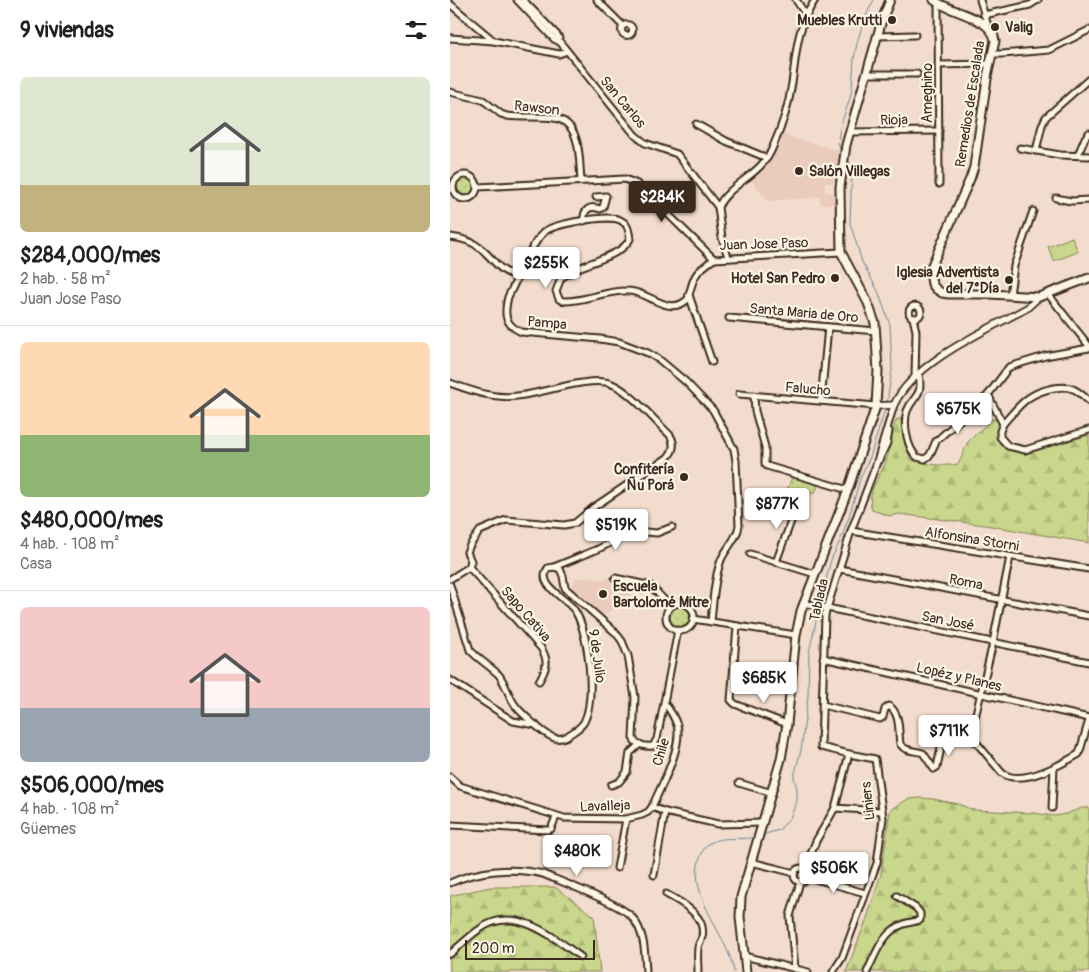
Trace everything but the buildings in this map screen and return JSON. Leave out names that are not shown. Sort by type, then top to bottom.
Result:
[{"type":"main road","points":[[746,972],[740,906],[743,888],[782,759],[796,635],[803,603],[879,406],[876,330],[868,303],[841,252],[840,187],[846,145],[884,13],[890,0]]},
{"type":"main road","name":"Remedios de Escalada","points":[[940,2],[988,26],[994,36],[974,167],[935,256],[930,278],[936,289],[942,293],[1039,297],[1088,279]]},
{"type":"street","name":"San Carlos","points":[[517,0],[554,39],[560,42]]},
{"type":"street","name":"San Carlos","points":[[523,0],[558,36],[560,42],[635,135],[646,142],[677,154],[718,207]]},
{"type":"street","points":[[597,0],[623,26]]},
{"type":"street","points":[[796,0],[806,14]]},
{"type":"street","points":[[728,257],[722,238],[718,207],[725,197],[751,176],[772,150],[788,100],[798,40],[806,14],[815,0]]},
{"type":"street","points":[[980,0],[988,26]]},
{"type":"street","points":[[984,15],[1030,5],[1038,0]]},
{"type":"street","name":"Ameghino","points":[[939,184],[938,65],[940,2]]},
{"type":"street","points":[[450,4],[494,41]]},
{"type":"street","points":[[992,54],[1049,50],[1089,30]]},
{"type":"street","points":[[878,36],[915,35]]},
{"type":"street","points":[[450,38],[494,41],[559,54],[567,51]]},
{"type":"street","points":[[938,65],[990,64]]},
{"type":"street","points":[[867,74],[917,74]]},
{"type":"street","points":[[1036,151],[1042,125],[1046,117],[1089,79]]},
{"type":"street","name":"Rawson","points":[[450,92],[483,100],[501,114],[507,116],[563,120],[570,125],[574,132],[578,149],[581,181]]},
{"type":"street","points":[[696,124],[726,141],[767,158]]},
{"type":"street","name":"Rioja","points":[[850,132],[939,131]]},
{"type":"street","points":[[1078,155],[1089,133]]},
{"type":"street","points":[[1020,148],[1060,155],[1089,156]]},
{"type":"street","points":[[464,174],[472,176],[478,187],[472,197],[465,199],[455,193],[453,186],[456,178],[464,174]]},
{"type":"street","name":"Juan Jose Paso","points":[[478,187],[625,179],[636,184],[714,258],[841,252]]},
{"type":"street","points":[[584,221],[585,212],[588,208],[593,206],[600,209],[603,207],[606,196],[596,197]]},
{"type":"street","points":[[1056,198],[1071,201],[1089,200]]},
{"type":"street","points":[[1010,295],[1014,266],[1033,211]]},
{"type":"street","name":"Pampa","points":[[689,295],[685,302],[675,306],[663,304],[633,291],[607,293],[567,301],[559,299],[556,291],[561,278],[628,244],[630,239],[627,226],[621,220],[604,218],[560,224],[544,232],[532,248],[508,297],[506,316],[509,324],[521,332],[600,338],[618,342],[648,353],[661,361],[686,382],[713,410],[736,454],[739,525],[737,533],[722,558],[719,567],[711,622]]},
{"type":"street","points":[[450,237],[458,238],[480,248],[504,272],[519,276]]},
{"type":"street","points":[[712,362],[689,295],[691,282],[698,271],[714,258]]},
{"type":"street","points":[[913,318],[916,331],[917,376],[921,384],[919,393],[910,406],[906,418],[911,449],[917,458],[921,459],[928,457],[936,441],[988,395],[1006,370],[1012,365],[1089,347],[1048,294]]},
{"type":"street","name":"Tablada","points":[[849,754],[821,747],[825,608],[876,465],[889,424],[892,405],[900,393],[940,355],[1027,308],[1039,297]]},
{"type":"street","name":"Santa Maria de Oro","points":[[730,318],[828,328],[876,330]]},
{"type":"street","points":[[821,401],[828,328]]},
{"type":"street","points":[[450,383],[481,394],[498,397],[518,396],[578,384],[606,382],[622,390],[673,440],[672,454],[594,507],[575,523],[564,525],[506,520],[480,532],[467,552],[471,561],[469,567],[450,579]]},
{"type":"street","points":[[1089,401],[1076,390],[1070,388],[1062,387],[1042,390],[1029,397],[1003,424],[999,434],[1002,441],[1008,446],[1025,450],[1089,430]]},
{"type":"street","name":"Falucho","points":[[739,394],[879,406]]},
{"type":"street","points":[[754,395],[755,411],[765,447],[765,464],[848,490]]},
{"type":"street","points":[[988,395],[1003,424]]},
{"type":"street","points":[[879,406],[892,405]]},
{"type":"street","points":[[776,562],[797,505]]},
{"type":"street","points":[[554,567],[598,549],[634,531],[657,533],[672,527]]},
{"type":"street","name":"Alfonsina Storni","points":[[852,531],[1089,569]]},
{"type":"street","points":[[750,554],[815,574]]},
{"type":"street","points":[[970,735],[982,694],[1010,557]]},
{"type":"street","name":"Sapo Cativa","points":[[469,567],[546,655],[547,665],[539,681]]},
{"type":"street","name":"9 de Julio","points":[[450,585],[470,650],[500,677],[514,704],[554,738],[561,738],[568,736],[584,723],[590,700],[590,680],[582,624],[572,607],[545,580],[545,572],[548,568],[560,569],[565,588],[605,622],[622,641],[631,665],[635,697],[633,738],[634,741],[640,744]]},
{"type":"street","name":"Roma","points":[[840,569],[1089,616]]},
{"type":"street","points":[[615,578],[651,586],[670,606]]},
{"type":"street","points":[[678,603],[686,604],[692,610],[694,619],[687,629],[678,630],[670,627],[666,614],[670,606],[678,603]]},
{"type":"street","name":"San José","points":[[803,603],[1089,662]]},
{"type":"street","points":[[694,619],[796,635]]},
{"type":"street","points":[[737,626],[731,700],[735,704],[787,724]]},
{"type":"street","points":[[612,785],[624,777],[629,767],[630,753],[640,744],[650,746],[655,744],[665,704],[678,630]]},
{"type":"street","name":"Lopéz y Planes","points":[[823,658],[1089,719]]},
{"type":"street","points":[[450,680],[513,721],[537,725]]},
{"type":"street","name":"Chile","points":[[652,808],[674,755],[678,734],[674,717],[665,704]]},
{"type":"street","points":[[823,705],[880,719],[883,718],[886,707],[890,706],[896,715],[902,747],[923,753],[934,769],[937,767],[943,738],[964,734],[970,735],[1005,775],[1024,777],[1054,767],[1079,754],[1082,749],[1089,719]]},
{"type":"street","points":[[805,869],[816,841],[835,808],[849,754]]},
{"type":"street","name":"Liniers","points":[[833,972],[845,950],[858,918],[865,892],[877,863],[883,823],[875,759],[849,754]]},
{"type":"street","points":[[1052,808],[1054,767]]},
{"type":"street","name":"Lavalleja","points":[[451,780],[460,786],[556,817],[626,819],[642,815],[652,808]]},
{"type":"street","points":[[739,783],[772,793]]},
{"type":"street","points":[[652,808],[718,824],[762,826]]},
{"type":"street","points":[[835,808],[882,811]]},
{"type":"street","points":[[654,875],[665,812]]},
{"type":"street","points":[[450,825],[548,830],[551,829],[556,817]]},
{"type":"street","points":[[617,868],[626,819]]},
{"type":"street","points":[[751,862],[794,873]]},
{"type":"street","points":[[799,868],[805,869],[808,872],[808,877],[806,881],[800,882],[794,878],[794,873],[799,868]]},
{"type":"street","points":[[450,883],[476,873],[505,871],[535,872],[611,904],[627,912],[635,921],[643,941],[646,972]]},
{"type":"street","points":[[808,877],[865,892]]},
{"type":"street","points":[[795,969],[790,916],[800,882]]},
{"type":"street","points":[[666,894],[684,904],[693,912],[701,924],[702,937],[698,948],[698,972]]},
{"type":"street","points":[[868,972],[874,954],[884,938],[904,924],[920,920],[920,913],[916,908],[896,896]]},
{"type":"street","points":[[450,954],[481,928],[492,923],[515,919],[552,935],[581,957]]},
{"type":"street","points":[[744,956],[808,972]]},
{"type":"shaded area","points":[[779,134],[844,152],[837,183],[825,183],[825,192],[836,193],[835,204],[821,204],[820,197],[767,201],[751,180],[772,156]]},
{"type":"shaded area","name":"Escuela Bartolomé Mitre","points":[[575,578],[608,579],[641,584],[603,617],[571,589]]},
{"type":"green space","points":[[462,177],[470,177],[475,182],[473,193],[462,195],[457,190],[457,182]]},
{"type":"green space","points":[[1072,237],[1078,252],[1054,261],[1048,247]]},
{"type":"green space","points":[[897,419],[901,419],[905,444],[911,460],[940,465],[958,464],[968,442],[991,419],[996,419],[1000,425],[997,436],[1000,444],[1026,454],[1089,435],[1089,543],[985,525],[899,514],[890,516],[872,510],[871,495],[886,461],[892,432]]},
{"type":"green space","points":[[793,475],[819,482],[815,493],[810,493],[807,511],[798,509],[800,504],[783,500]]},
{"type":"green space","points":[[680,603],[690,607],[694,617],[690,627],[680,631],[670,627],[666,617],[670,607]]},
{"type":"green space","points":[[921,798],[958,804],[973,810],[1054,816],[1082,808],[1089,808],[1089,972],[846,972],[867,918],[881,874],[890,810],[908,799]]},
{"type":"green space","points":[[490,887],[555,887],[594,916],[600,972],[450,972],[450,896]]},
{"type":"waterway","points":[[842,153],[839,147],[839,132],[851,94],[855,51],[864,21],[874,0]]},
{"type":"waterway","points":[[846,158],[852,166],[850,223],[862,262],[878,291],[890,325],[892,369],[887,403]]},
{"type":"waterway","points":[[820,604],[831,560],[849,517],[861,476],[870,457],[886,407]]},
{"type":"waterway","points":[[762,835],[779,830],[790,818],[797,801],[794,777],[801,750],[808,696],[809,653],[819,608]]},
{"type":"waterway","points":[[734,972],[725,944],[703,901],[697,872],[700,858],[708,844],[721,839],[755,837]]},
{"type":"place","name":"Muebles Krutti","points":[[892,20]]},
{"type":"place","name":"Valig","points":[[995,27]]},
{"type":"place","name":"Salón Villegas","points":[[799,171]]},
{"type":"place","name":"Hotel San Pedro","points":[[835,278]]},
{"type":"place","name":"Iglesia Adventista del 7°Día","points":[[1009,280]]},
{"type":"place","name":"Confitería Ñu Porá","points":[[684,477]]},
{"type":"place","name":"Escuela Bartolomé Mitre","points":[[603,594]]}]
